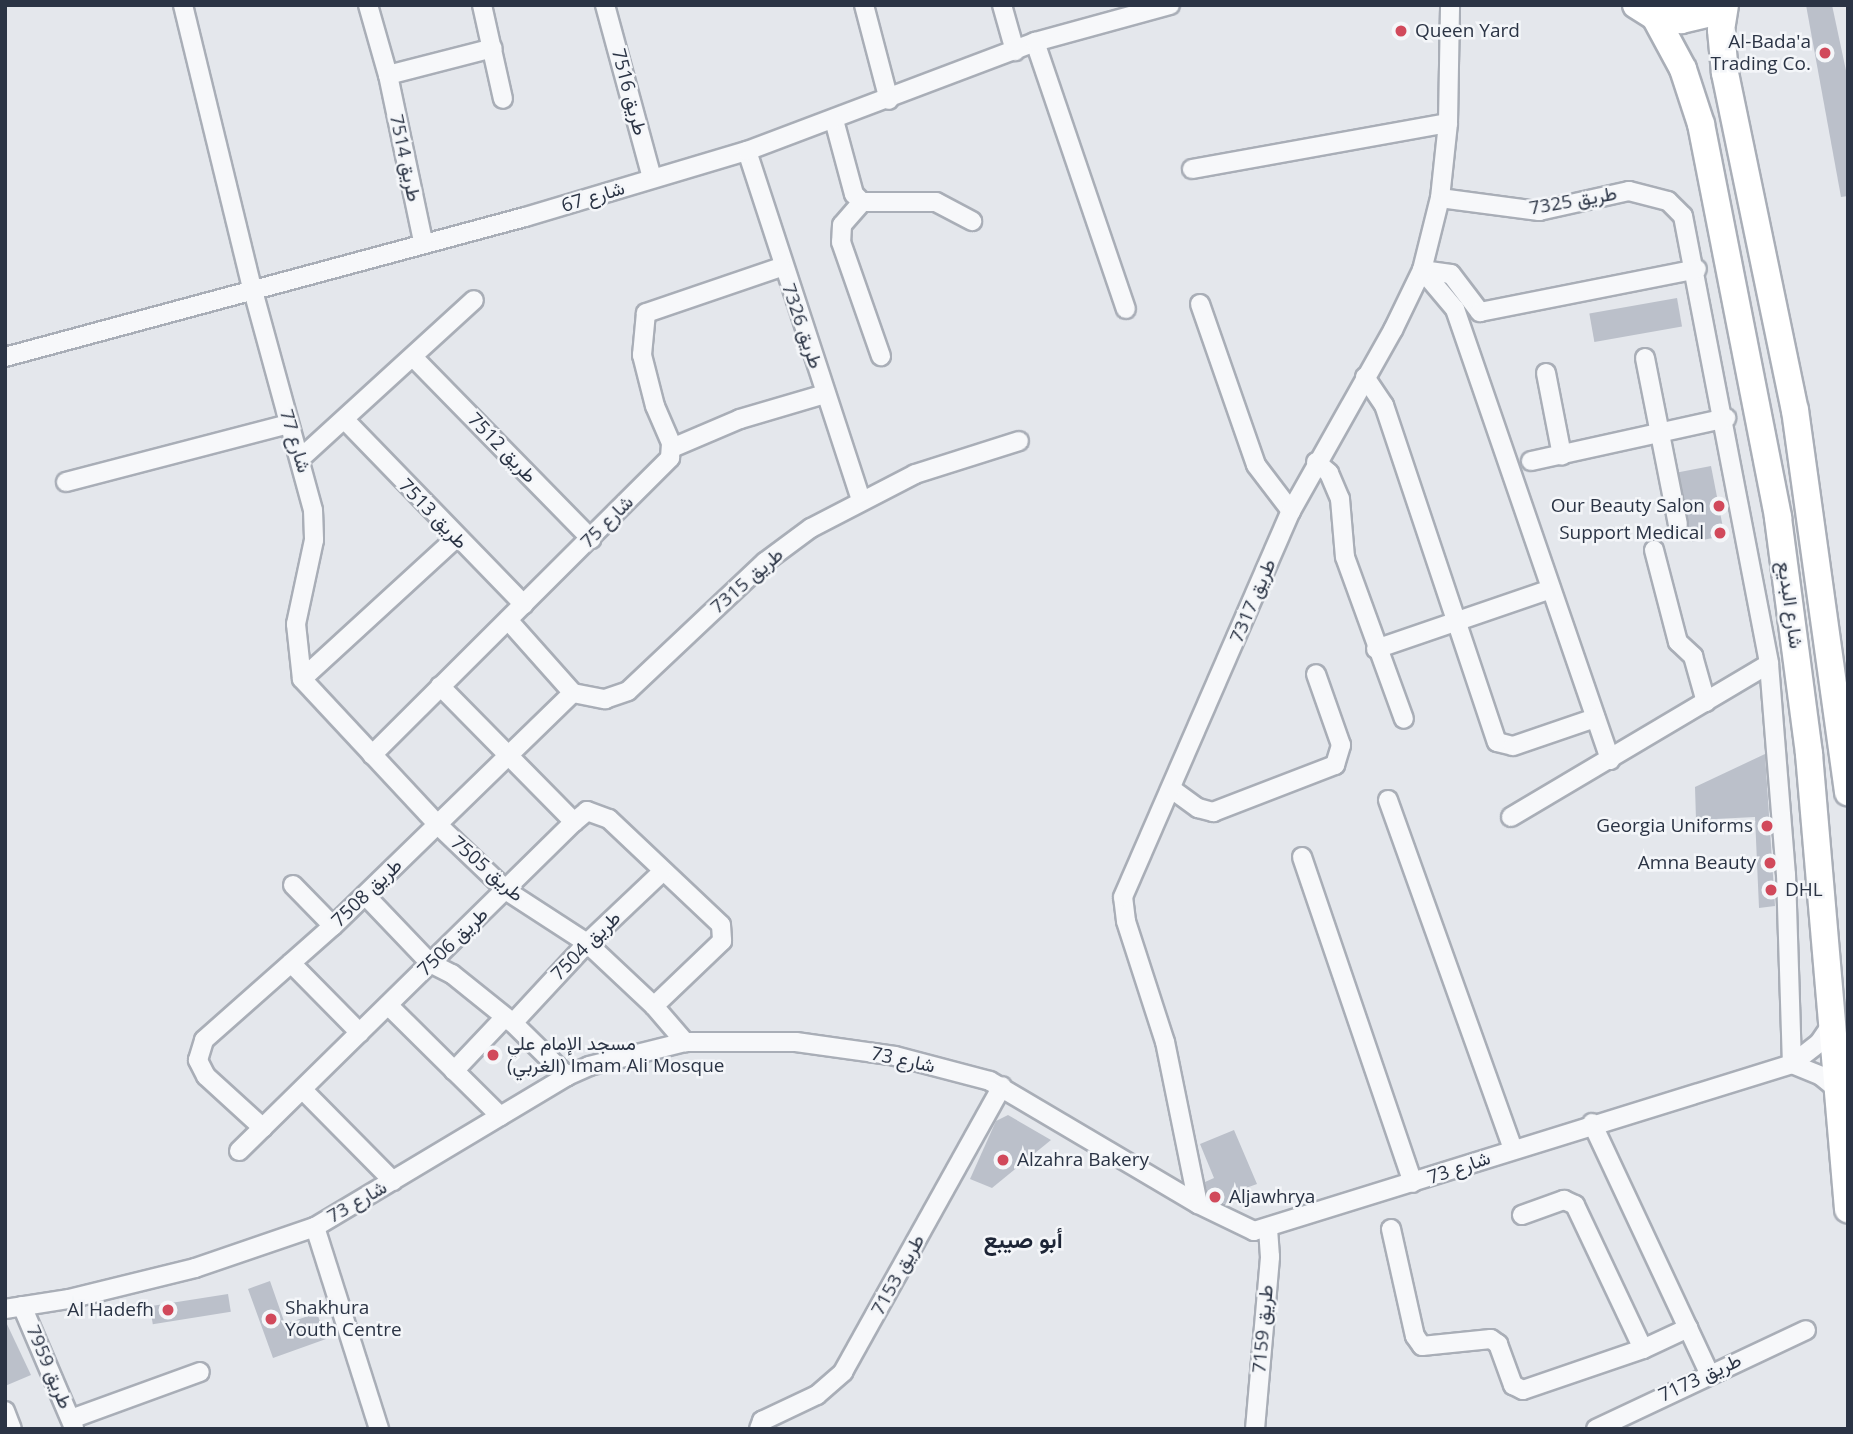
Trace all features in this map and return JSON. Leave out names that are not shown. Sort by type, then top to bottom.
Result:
[{"type":"main road","points":[[1646,11],[1681,20],[1706,14],[1717,5]]},
{"type":"main road","name":"شارع البديع","points":[[1725,5],[1721,30],[1725,73],[1795,410],[1846,758],[1848,792]]},
{"type":"main road","name":"شارع البديع","points":[[1646,11],[1686,76],[1701,124],[1778,518],[1809,754],[1848,1209]]},
{"type":"street","name":"شارع 77","points":[[183,5],[252,287],[313,510],[314,540],[296,624],[302,679]]},
{"type":"street","name":"طريق 7514","points":[[368,5],[388,75],[423,241]]},
{"type":"street","points":[[482,5],[503,99]]},
{"type":"street","name":"طريق 7516","points":[[605,5],[652,178]]},
{"type":"street","points":[[864,5],[889,100]]},
{"type":"street","points":[[1002,5],[1015,51]]},
{"type":"street","name":"شارع 67","points":[[5,356],[423,241],[525,217],[747,151],[889,100],[1035,42],[1170,5]]},
{"type":"street","name":"طريق 7317","points":[[1198,1204],[1165,1042],[1123,909],[1127,886],[1173,790],[1291,512],[1422,270],[1440,198],[1448,123],[1450,5]]},
{"type":"street","points":[[1035,42],[1126,309]]},
{"type":"street","points":[[388,75],[493,48]]},
{"type":"street","points":[[834,120],[854,194],[862,202],[936,202],[972,221]]},
{"type":"street","points":[[1192,169],[1448,123]]},
{"type":"street","name":"طريق 7326","points":[[747,151],[781,267],[861,500]]},
{"type":"street","name":"طريق 7325","points":[[1440,198],[1523,211],[1556,208],[1597,195],[1650,193],[1668,201],[1683,216],[1696,268]]},
{"type":"street","points":[[862,202],[842,225],[841,242],[881,356]]},
{"type":"street","points":[[781,267],[652,308],[642,321],[645,372],[672,448],[740,419],[825,394]]},
{"type":"street","points":[[1422,270],[1451,274],[1480,312],[1696,268],[1726,418],[1769,664],[1786,874],[1792,1064],[1821,1076],[1837,1089]]},
{"type":"street","points":[[1422,270],[1455,309],[1610,760]]},
{"type":"street","points":[[300,458],[345,420],[474,300]]},
{"type":"street","points":[[1200,304],[1256,465],[1291,512]]},
{"type":"street","name":"طريق 7512","points":[[413,357],[591,539]]},
{"type":"street","points":[[1645,358],[1678,524]]},
{"type":"street","points":[[1546,373],[1562,455]]},
{"type":"street","points":[[1365,377],[1384,405],[1494,737],[1502,746],[1595,718]]},
{"type":"street","points":[[1531,461],[1726,418]]},
{"type":"street","name":"طريق 7513","points":[[345,420],[456,538],[524,604]]},
{"type":"street","points":[[66,482],[289,424]]},
{"type":"street","name":"طريق 7315","points":[[573,693],[605,699],[628,691],[765,562],[861,500],[942,464],[1019,441]]},
{"type":"street","name":"شارع 75","points":[[372,755],[667,462],[672,448]]},
{"type":"street","points":[[1316,462],[1329,473],[1340,499],[1345,557],[1376,649],[1404,719]]},
{"type":"street","points":[[302,679],[456,538]]},
{"type":"street","points":[[1654,550],[1678,642],[1693,656],[1706,702]]},
{"type":"street","points":[[1376,649],[1551,589]]},
{"type":"street","points":[[509,620],[573,693],[510,756]]},
{"type":"street","points":[[1511,817],[1769,664]]},
{"type":"street","points":[[1173,790],[1198,808],[1213,812],[1335,765],[1341,745],[1315,674]]},
{"type":"street","name":"طريق 7505","points":[[302,679],[437,824],[507,891],[587,943],[654,1006],[685,1042]]},
{"type":"street","points":[[440,685],[574,821],[587,811],[610,819],[662,872],[721,925],[722,941],[654,1006]]},
{"type":"street","name":"طريق 7508","points":[[263,1128],[202,1068],[199,1050],[219,1025],[333,926],[510,756]]},
{"type":"street","points":[[1388,800],[1513,1149]]},
{"type":"street","name":"طريق 7506","points":[[239,1151],[507,891],[574,821]]},
{"type":"street","points":[[1302,857],[1413,1183]]},
{"type":"street","name":"طريق 7504","points":[[454,1071],[662,872]]},
{"type":"street","points":[[293,886],[333,926]]},
{"type":"street","points":[[365,895],[430,963],[452,974],[509,1020],[567,1076]]},
{"type":"street","points":[[290,963],[360,1033]]},
{"type":"street","points":[[388,1005],[500,1116]]},
{"type":"street","name":"شارع 73","points":[[14,1308],[69,1299],[195,1268],[315,1227],[567,1076],[589,1066],[685,1042],[796,1042],[895,1056],[1002,1086],[1198,1204],[1243,1228],[1268,1230],[1592,1123],[1792,1064],[1819,1043],[1832,1024]]},
{"type":"street","name":"طريق 7153","points":[[759,1429],[762,1421],[817,1395],[844,1372],[1002,1086]]},
{"type":"street","points":[[303,1090],[393,1181]]},
{"type":"street","points":[[1592,1123],[1709,1373]]},
{"type":"street","points":[[1522,1215],[1564,1200],[1575,1205],[1643,1349]]},
{"type":"street","points":[[315,1227],[379,1429]]},
{"type":"street","points":[[1391,1229],[1415,1336],[1422,1346],[1491,1339],[1498,1344],[1513,1385],[1523,1390],[1643,1349],[1688,1328]]},
{"type":"street","name":"طريق 7159","points":[[1255,1429],[1270,1257],[1268,1230]]},
{"type":"street","name":"طريق 7959","points":[[14,1308],[73,1424]]},
{"type":"street","name":"طريق 7173","points":[[1595,1429],[1709,1373],[1806,1330]]},
{"type":"street","points":[[73,1424],[200,1372]]},
{"type":"street","points":[[5,1411],[12,1429]]},
{"type":"building","points":[[1806,5],[1832,5],[1848,80],[1848,196],[1841,197]]},
{"type":"building","points":[[1677,298],[1682,327],[1594,342],[1589,313]]},
{"type":"building","points":[[1711,466],[1725,536],[1692,542],[1679,472]]},
{"type":"building","points":[[1765,754],[1775,906],[1759,908],[1755,817],[1696,820],[1695,787]]},
{"type":"building","name":"Alzahra Bakery","points":[[1008,1115],[1051,1140],[992,1188],[970,1179],[996,1121]]},
{"type":"building","points":[[1234,1130],[1257,1184],[1246,1188],[1248,1194],[1225,1204],[1207,1193],[1205,1182],[1214,1178],[1200,1144]]},
{"type":"building","name":"Shakhura Youth Centre","points":[[270,1281],[285,1324],[317,1313],[326,1339],[273,1358],[248,1289]]},
{"type":"building","points":[[228,1294],[231,1312],[153,1324],[150,1306]]},
{"type":"building","points":[[5,1320],[31,1375],[5,1386]]},
{"type":"place","name":"Queen Yard","points":[[1401,31]]},
{"type":"place","name":"Al-Bada'a Trading Co.","points":[[1825,53]]},
{"type":"place","name":"Our Beauty Salon","points":[[1719,506]]},
{"type":"place","name":"Support Medical","points":[[1720,533]]},
{"type":"place","name":"Georgia Uniforms","points":[[1767,826]]},
{"type":"place","name":"Amna Beauty","points":[[1770,863]]},
{"type":"place","name":"DHL","points":[[1771,890]]},
{"type":"place","name":"مسجد الإمام علي (الغربي) Imam Ali Mosque","points":[[493,1055]]},
{"type":"place","name":"Alzahra Bakery","points":[[1003,1160]]},
{"type":"place","name":"Aljawhrya","points":[[1215,1197]]},
{"type":"place","name":"Al Hadefh","points":[[168,1310]]},
{"type":"place","name":"Shakhura Youth Centre","points":[[271,1319]]},
{"type":"district","name":"أبو صيبع","points":[[1023,1239]]}]
